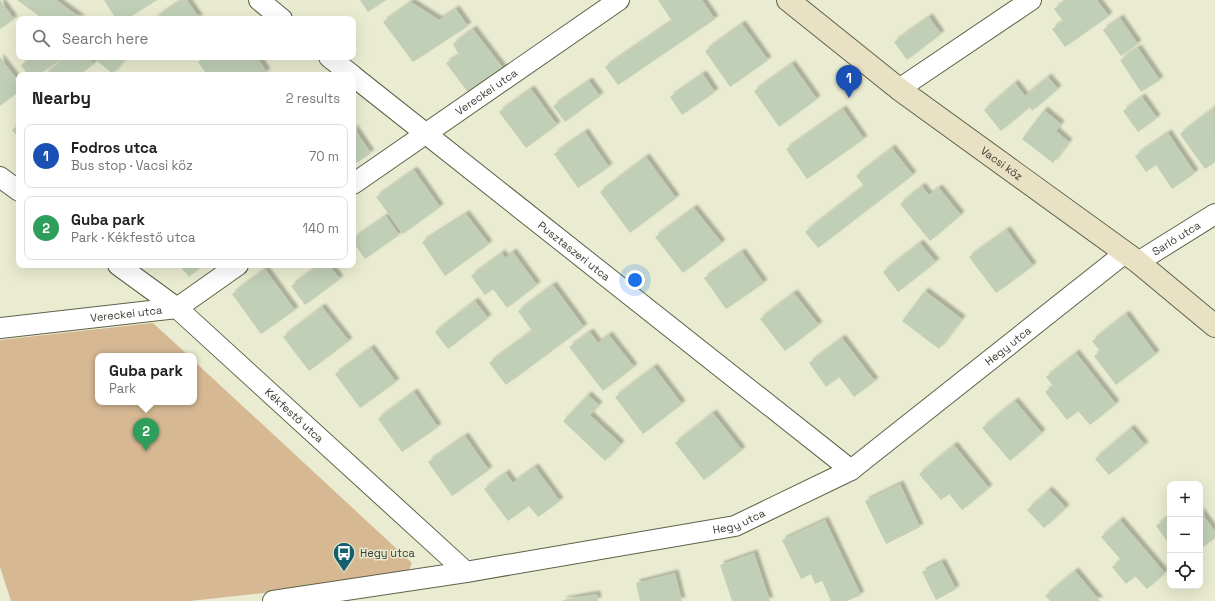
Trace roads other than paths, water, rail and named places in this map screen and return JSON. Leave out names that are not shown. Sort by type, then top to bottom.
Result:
[{"type":"street","points":[[259,0],[278,16]]},
{"type":"street","name":"Vereckei utca","points":[[356,182],[619,0]]},
{"type":"street","name":"Vacsi köz","points":[[788,0],[899,89],[1131,258],[1215,326]]},
{"type":"street","points":[[899,89],[1031,0]]},
{"type":"street","name":"Pusztaszeri utca","points":[[333,60],[347,72]]},
{"type":"street","name":"Pusztaszeri utca","points":[[356,79],[851,470]]},
{"type":"street","points":[[0,177],[16,189]]},
{"type":"street","name":"Sarló utca","points":[[1131,258],[1215,214]]},
{"type":"street","name":"Hegy utca","points":[[273,601],[466,572],[735,526],[851,470],[1131,258]]},
{"type":"street","name":"Kékfestő utca","points":[[122,268],[177,308],[466,572]]},
{"type":"street","name":"Vereckei utca","points":[[0,328],[177,308],[234,268]]},
{"type":"place","name":"Fodros utca","points":[[849,98]]},
{"type":"place","name":"Guba park","points":[[146,451]]},
{"type":"place","name":"Hegy utca","points":[[344,572]]}]
